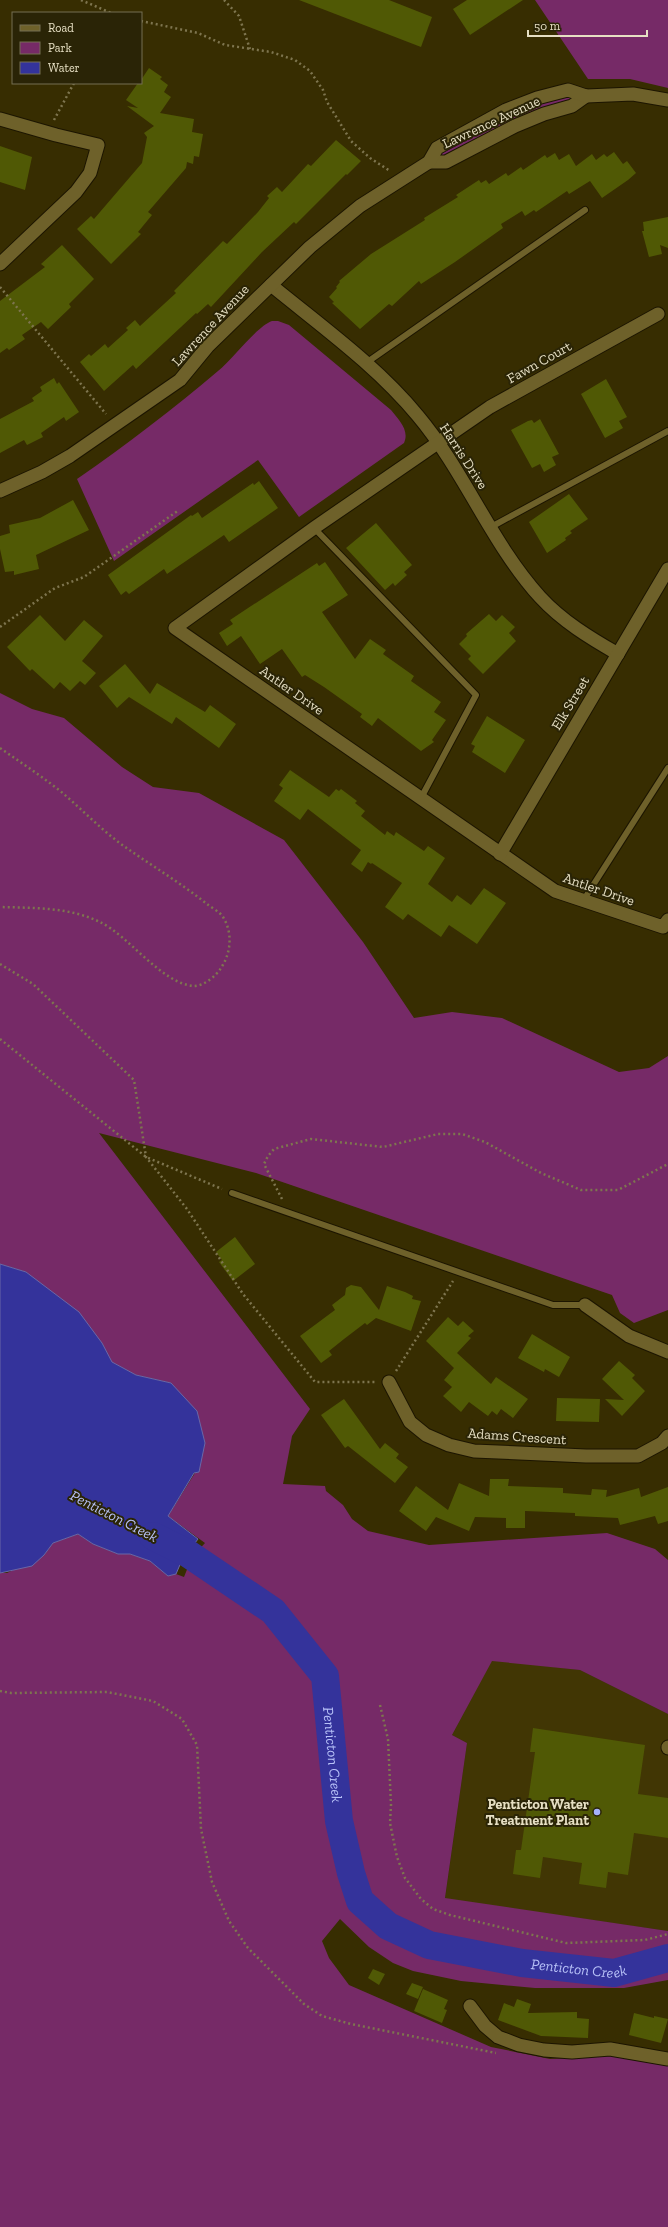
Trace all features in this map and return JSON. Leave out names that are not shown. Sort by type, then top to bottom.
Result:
[{"type":"street","name":"Lawrence Avenue","points":[[0,491],[59,462],[180,380],[208,346],[310,247],[360,206],[429,162],[437,148],[506,110],[537,98],[568,90],[586,96],[633,94],[668,100]]},
{"type":"street","points":[[0,119],[48,133],[98,145],[90,173],[76,192],[0,264]]},
{"type":"street","name":"Harris Drive","points":[[271,285],[400,395],[438,444],[519,572],[541,598],[566,621],[618,654]]},
{"type":"street","name":"Fawn Court","points":[[438,444],[490,407],[658,314]]},
{"type":"street","name":"Antler Drive","points":[[438,444],[314,528],[174,628],[555,891],[663,927],[668,920]]},
{"type":"street","name":"Elk Street","points":[[500,854],[668,569]]},
{"type":"street","points":[[585,1305],[629,1336],[668,1352]]},
{"type":"street","name":"Adams Crescent","points":[[389,1382],[410,1422],[426,1435],[449,1445],[474,1451],[586,1456],[638,1456],[662,1444],[668,1436]]},
{"type":"street","points":[[470,2006],[485,2026],[498,2037],[519,2045],[544,2050],[572,2052],[610,2049],[668,2059]]},
{"type":"lane","points":[[365,364],[584,210]]},
{"type":"lane","points":[[491,527],[668,431]]},
{"type":"lane","points":[[314,528],[476,695],[421,798]]},
{"type":"lane","points":[[583,901],[668,768]]},
{"type":"lane","points":[[232,1193],[553,1305],[585,1305]]},
{"type":"path","points":[[81,0],[108,12]]},
{"type":"path","points":[[224,0],[239,16],[250,49]]},
{"type":"path","points":[[142,21],[191,31],[225,45],[271,52],[296,60],[310,71],[351,141],[370,158],[388,170],[397,181]]},
{"type":"path","points":[[48,133],[73,84]]},
{"type":"path","points":[[0,287],[115,425]]},
{"type":"path","points":[[0,627],[55,588],[84,577],[179,510]]},
{"type":"path","points":[[0,748],[58,790],[126,848],[189,889],[223,916],[230,933],[229,951],[221,969],[204,984],[194,986],[172,978],[119,934],[101,922],[78,913],[56,910],[0,907]]},
{"type":"path","points":[[0,964],[33,984],[134,1080],[146,1157]]},
{"type":"path","points":[[0,1039],[146,1157],[187,1209],[244,1294],[315,1382],[389,1382],[459,1272]]},
{"type":"path","points":[[289,1213],[264,1164],[274,1149],[311,1139],[383,1147],[438,1134],[462,1134],[485,1142],[541,1173],[581,1190],[618,1190],[668,1164]]},
{"type":"path","points":[[146,1157],[232,1193]]},
{"type":"path","points":[[0,1691],[11,1693],[107,1692],[153,1701],[182,1720],[197,1745],[201,1829],[212,1882],[229,1921],[248,1948],[304,2004],[322,2016],[351,2024],[510,2056],[519,2045]]},
{"type":"path","points":[[380,1705],[388,1739],[391,1805],[390,1823],[396,1857],[405,1878],[421,1899],[433,1909],[450,1915],[566,1943],[645,1940],[668,1934]]},
{"type":"shaded area","points":[[492,1660],[580,1670],[668,1714],[668,1931],[445,1899],[467,1743],[452,1735]]},
{"type":"green space","points":[[535,0],[668,0],[668,88],[630,79],[588,79]]},
{"type":"green space","points":[[568,95],[572,98],[570,100],[517,118],[444,157],[441,156],[441,152],[515,113]]},
{"type":"green space","points":[[272,321],[278,321],[289,325],[391,410],[400,421],[404,429],[404,443],[299,517],[258,460],[114,561],[77,479],[184,399],[224,366],[259,329]]},
{"type":"green space","points":[[0,693],[32,709],[64,718],[122,767],[153,787],[199,793],[284,840],[363,942],[414,1018],[452,1012],[502,1018],[619,1072],[649,1068],[668,1056],[668,1310],[634,1323],[620,1313],[612,1295],[256,1173],[99,1133],[310,1409],[292,1436],[283,1484],[325,1486],[326,1491],[343,1505],[352,1519],[368,1531],[429,1545],[607,1533],[655,1549],[668,1560],[668,1714],[580,1670],[492,1661],[452,1735],[467,1743],[445,1898],[668,1931],[668,1980],[624,1988],[535,1988],[461,1981],[413,1971],[393,1963],[369,1947],[340,1919],[322,1941],[329,1958],[349,1985],[491,2047],[550,2059],[613,2056],[668,2066],[668,2227],[0,2227],[0,1573],[7,1573],[44,1555],[53,1543],[78,1534],[93,1544],[118,1554],[130,1554],[150,1561],[168,1576],[176,1574],[184,1577],[192,1557],[205,1543],[168,1516],[195,1473],[171,1383],[136,1375],[111,1362],[102,1343],[26,1272],[0,1264]]},
{"type":"water","points":[[0,1264],[26,1272],[79,1312],[102,1343],[112,1362],[136,1375],[171,1383],[197,1411],[205,1443],[199,1472],[194,1473],[168,1516],[198,1539],[182,1560],[176,1574],[168,1576],[150,1561],[130,1554],[118,1554],[93,1544],[78,1534],[53,1543],[44,1555],[32,1566],[0,1573]]},
{"type":"building","points":[[299,0],[389,0],[432,17],[421,47]]},
{"type":"building","points":[[467,0],[523,0],[470,35],[453,9]]},
{"type":"building","points":[[149,68],[162,77],[160,79],[168,85],[164,92],[171,97],[160,113],[194,119],[192,132],[203,134],[199,157],[194,156],[193,164],[187,162],[186,168],[148,212],[152,215],[138,232],[141,234],[111,264],[77,229],[91,216],[94,219],[142,163],[147,137],[144,133],[154,126],[127,106],[138,108],[126,100],[137,84],[142,84],[142,78]]},
{"type":"building","points":[[336,140],[361,161],[296,224],[294,222],[262,252],[211,307],[208,304],[197,314],[196,313],[136,369],[133,365],[104,391],[80,362],[89,354],[91,356],[105,344],[108,348],[128,330],[126,328],[135,320],[140,326],[176,293],[174,291],[223,241],[227,244],[258,212],[269,198],[267,196],[277,187],[282,192],[308,164],[311,166]]},
{"type":"building","points":[[0,146],[32,157],[25,190],[0,182]]},
{"type":"building","points":[[614,152],[623,164],[627,161],[636,173],[628,180],[602,198],[590,181],[569,194],[567,191],[536,212],[534,210],[525,216],[522,211],[501,224],[503,228],[455,262],[421,284],[419,281],[392,306],[389,304],[360,329],[332,303],[334,302],[329,297],[337,288],[336,287],[340,282],[339,281],[371,254],[425,220],[424,218],[458,197],[456,195],[479,180],[481,183],[486,180],[489,184],[506,173],[508,176],[521,167],[523,170],[545,155],[547,158],[555,153],[559,160],[569,154],[576,166],[592,154],[596,160],[604,154],[607,157]]},
{"type":"building","points":[[668,217],[668,248],[660,245],[662,254],[649,257],[642,231],[644,231],[643,222]]},
{"type":"building","points":[[62,245],[94,279],[69,304],[71,307],[48,329],[41,322],[22,335],[25,339],[9,350],[7,348],[0,353],[0,301],[45,267],[41,264]]},
{"type":"building","points":[[54,378],[57,384],[59,382],[79,412],[66,421],[64,417],[41,433],[43,437],[27,445],[24,440],[0,453],[0,419],[34,401],[32,398],[42,391],[40,387]]},
{"type":"building","points":[[606,379],[627,417],[619,421],[623,428],[605,438],[581,394]]},
{"type":"building","points":[[540,419],[559,454],[552,457],[556,465],[544,472],[540,464],[532,468],[511,430],[528,421],[532,420],[534,423]]},
{"type":"building","points":[[259,481],[278,508],[229,542],[224,535],[167,574],[164,569],[129,594],[126,591],[121,595],[108,575],[191,515],[192,516],[198,512],[202,518],[253,483],[254,485]]},
{"type":"building","points":[[569,494],[588,519],[570,531],[572,533],[565,538],[566,540],[547,553],[529,522]]},
{"type":"building","points":[[73,500],[89,530],[36,555],[39,569],[14,575],[14,571],[5,572],[0,549],[0,536],[10,533],[9,525],[40,518]]},
{"type":"building","points":[[376,523],[412,565],[404,572],[407,575],[395,586],[393,583],[385,590],[346,548]]},
{"type":"building","points":[[325,562],[348,595],[322,612],[355,659],[370,639],[386,650],[383,654],[414,676],[411,681],[441,702],[434,712],[446,720],[432,740],[434,742],[421,751],[378,718],[372,726],[360,717],[362,714],[324,687],[305,675],[302,677],[282,649],[260,664],[241,636],[227,646],[219,633],[233,624],[230,620],[317,563],[319,566]]},
{"type":"building","points":[[489,614],[496,621],[502,615],[515,627],[509,633],[516,641],[483,674],[468,659],[471,656],[459,644],[467,636],[466,634]]},
{"type":"building","points":[[40,615],[65,641],[84,620],[103,636],[82,661],[96,673],[85,685],[80,681],[70,691],[60,682],[54,689],[32,669],[30,671],[7,647]]},
{"type":"building","points":[[125,664],[150,694],[157,683],[205,712],[210,705],[236,724],[219,748],[176,717],[172,724],[129,697],[117,708],[99,686]]},
{"type":"building","points":[[487,716],[525,740],[505,773],[472,752],[475,746],[471,744]]},
{"type":"building","points":[[290,770],[329,797],[336,789],[339,791],[341,789],[357,801],[355,803],[365,811],[361,816],[385,835],[387,831],[394,836],[396,832],[424,851],[428,846],[445,858],[428,884],[452,902],[457,895],[471,905],[484,888],[506,903],[477,944],[449,925],[441,937],[408,914],[403,920],[385,907],[402,883],[372,863],[371,864],[368,862],[362,872],[351,864],[361,850],[308,809],[300,820],[274,801],[283,788],[279,785]]},
{"type":"building","points":[[235,1237],[255,1264],[233,1281],[219,1262],[222,1260],[216,1252]]},
{"type":"building","points":[[351,1285],[361,1287],[379,1310],[387,1286],[413,1296],[412,1299],[421,1301],[411,1331],[376,1318],[367,1325],[365,1323],[329,1351],[332,1355],[321,1363],[300,1336],[335,1310],[332,1305],[345,1295],[346,1288]]},
{"type":"building","points":[[448,1317],[458,1326],[463,1321],[474,1331],[468,1336],[471,1338],[457,1353],[491,1384],[496,1377],[528,1399],[513,1418],[501,1409],[497,1415],[492,1411],[488,1416],[469,1402],[461,1412],[443,1396],[452,1387],[444,1380],[454,1368],[426,1341]]},
{"type":"building","points":[[532,1334],[570,1357],[559,1377],[545,1369],[544,1372],[518,1358]]},
{"type":"building","points":[[619,1361],[635,1375],[632,1378],[645,1391],[622,1416],[605,1399],[624,1400],[602,1379]]},
{"type":"building","points":[[557,1398],[600,1399],[599,1422],[556,1421]]},
{"type":"building","points":[[344,1399],[380,1449],[385,1443],[399,1454],[396,1458],[408,1467],[395,1483],[348,1446],[345,1448],[321,1415]]},
{"type":"building","points":[[490,1479],[509,1479],[508,1486],[563,1488],[563,1493],[591,1495],[592,1489],[607,1490],[606,1497],[639,1488],[641,1497],[668,1487],[668,1521],[658,1524],[655,1516],[620,1525],[618,1518],[575,1516],[575,1513],[525,1511],[525,1528],[506,1528],[506,1518],[475,1517],[469,1531],[436,1517],[426,1531],[399,1511],[416,1486],[448,1510],[459,1483],[489,1496]]},
{"type":"building","name":"Penticton Water Treatment Plant","points":[[533,1728],[645,1745],[638,1794],[668,1798],[668,1838],[634,1833],[628,1875],[608,1872],[606,1888],[579,1884],[582,1863],[543,1857],[540,1878],[513,1874],[516,1850],[521,1850],[535,1752],[530,1752]]},
{"type":"building","points":[[373,1969],[385,1974],[379,1985],[368,1978]]},
{"type":"building","points":[[412,1983],[423,1987],[418,1999],[406,1994]]},
{"type":"building","points":[[423,1989],[448,2000],[444,2009],[447,2010],[442,2023],[414,2011]]},
{"type":"building","points":[[517,1999],[531,2004],[528,2013],[577,2012],[577,2018],[589,2019],[588,2038],[541,2036],[498,2020],[504,2003],[514,2007]]},
{"type":"building","points":[[634,2013],[654,2018],[654,2016],[668,2019],[661,2043],[629,2035]]},
{"type":"waterway","name":"Penticton Creek","points":[[153,1536],[187,1553],[273,1611],[325,1676],[339,1821],[351,1873],[360,1901],[388,1926],[429,1945],[522,1963],[614,1973],[668,1958]]},
{"type":"place","name":"Penticton Water Treatment Plant","points":[[597,1812]]}]
